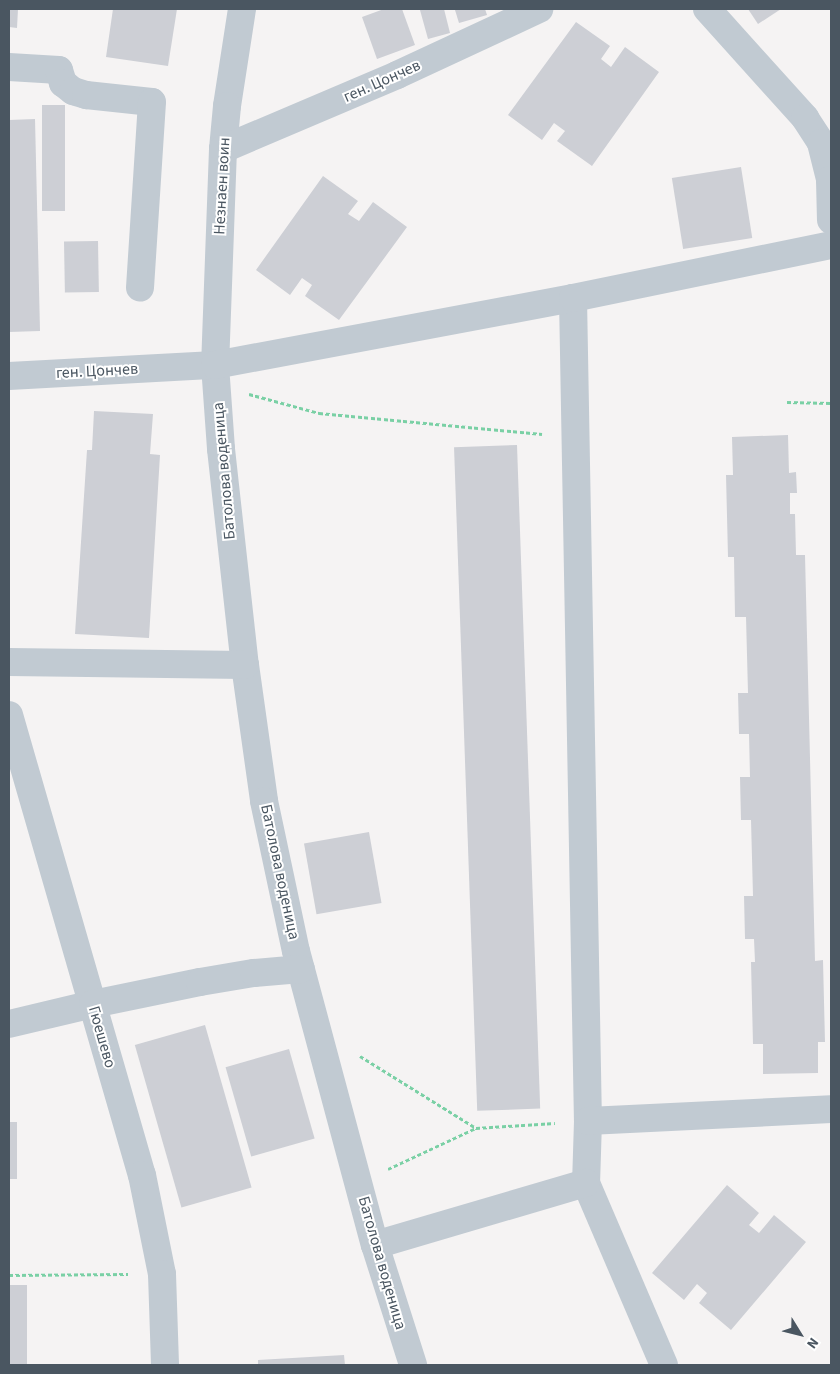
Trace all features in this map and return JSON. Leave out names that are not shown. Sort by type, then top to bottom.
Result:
[{"type":"street","name":"Незнаен воин","points":[[215,365],[223,149],[227,106],[242,9]]},
{"type":"street","name":"ген. Цончев","points":[[223,149],[397,75],[539,9]]},
{"type":"street","points":[[707,9],[806,118],[821,143],[830,180],[831,220]]},
{"type":"street","points":[[9,68],[59,70],[63,83],[74,91],[86,95],[152,102],[140,288]]},
{"type":"street","name":"ген. Цончев","points":[[9,376],[215,365],[573,298],[831,245]]},
{"type":"street","points":[[573,298],[588,1121],[586,1183],[664,1365]]},
{"type":"street","name":"Батолова воденица","points":[[215,365],[221,449],[245,665],[264,801],[301,969],[375,1245],[413,1365]]},
{"type":"street","points":[[9,662],[245,665]]},
{"type":"street","name":"Гюешево","points":[[9,715],[142,1175],[162,1274],[165,1365]]},
{"type":"street","points":[[9,1024],[92,1004],[245,975],[301,969]]},
{"type":"street","points":[[588,1121],[831,1109]]},
{"type":"street","points":[[375,1245],[586,1183]]},
{"type":"path","points":[[215,365],[248,394],[319,413],[575,437]]},
{"type":"path","points":[[787,402],[831,403]]},
{"type":"path","points":[[317,1029],[476,1128]]},
{"type":"path","points":[[359,1182],[476,1128],[588,1121]]},
{"type":"path","points":[[9,1275],[162,1274]]},
{"type":"building","points":[[9,9],[18,9],[17,28],[9,27]]},
{"type":"building","points":[[113,9],[177,9],[168,66],[106,57]]},
{"type":"building","points":[[384,9],[402,9],[415,45],[377,59],[362,17]]},
{"type":"building","points":[[444,9],[450,33],[428,39],[420,10]]},
{"type":"building","points":[[485,9],[487,15],[459,23],[455,10]]},
{"type":"building","points":[[748,9],[781,9],[758,24]]},
{"type":"building","points":[[576,22],[610,46],[601,59],[611,67],[625,47],[659,72],[592,166],[557,141],[565,131],[554,123],[542,140],[508,115]]},
{"type":"building","points":[[42,105],[65,105],[65,211],[42,211]]},
{"type":"building","points":[[35,119],[40,331],[9,332],[9,120]]},
{"type":"building","points":[[741,167],[752,238],[683,249],[672,178]]},
{"type":"building","points":[[323,176],[358,201],[348,214],[359,221],[373,202],[407,227],[339,320],[305,296],[312,285],[302,278],[290,295],[256,270]]},
{"type":"building","points":[[98,241],[99,292],[65,293],[64,242]]},
{"type":"building","points":[[94,411],[153,414],[150,454],[160,455],[149,638],[75,634],[87,450],[92,450]]},
{"type":"building","points":[[788,435],[789,473],[796,472],[797,493],[790,493],[790,514],[795,514],[796,555],[805,555],[815,961],[823,960],[825,1042],[818,1042],[818,1073],[763,1074],[763,1044],[753,1044],[751,962],[755,962],[754,939],[745,939],[744,896],[753,896],[751,820],[741,820],[740,777],[750,777],[749,734],[739,734],[738,693],[748,693],[746,617],[735,617],[734,557],[728,557],[726,475],[733,475],[732,437]]},
{"type":"building","points":[[517,445],[540,1109],[477,1111],[454,447]]},
{"type":"building","points":[[369,832],[382,903],[317,914],[304,843]]},
{"type":"building","points":[[205,1025],[252,1187],[181,1208],[135,1045]]},
{"type":"building","points":[[289,1049],[315,1138],[251,1157],[226,1067]]},
{"type":"building","points":[[9,1122],[17,1122],[17,1179],[9,1179]]},
{"type":"building","points":[[727,1185],[759,1213],[749,1225],[759,1233],[774,1215],[806,1242],[731,1330],[699,1303],[707,1293],[697,1284],[684,1300],[652,1273]]},
{"type":"building","points":[[9,1285],[27,1285],[27,1365],[9,1365]]},
{"type":"building","points":[[344,1355],[345,1365],[258,1365],[258,1360]]}]
